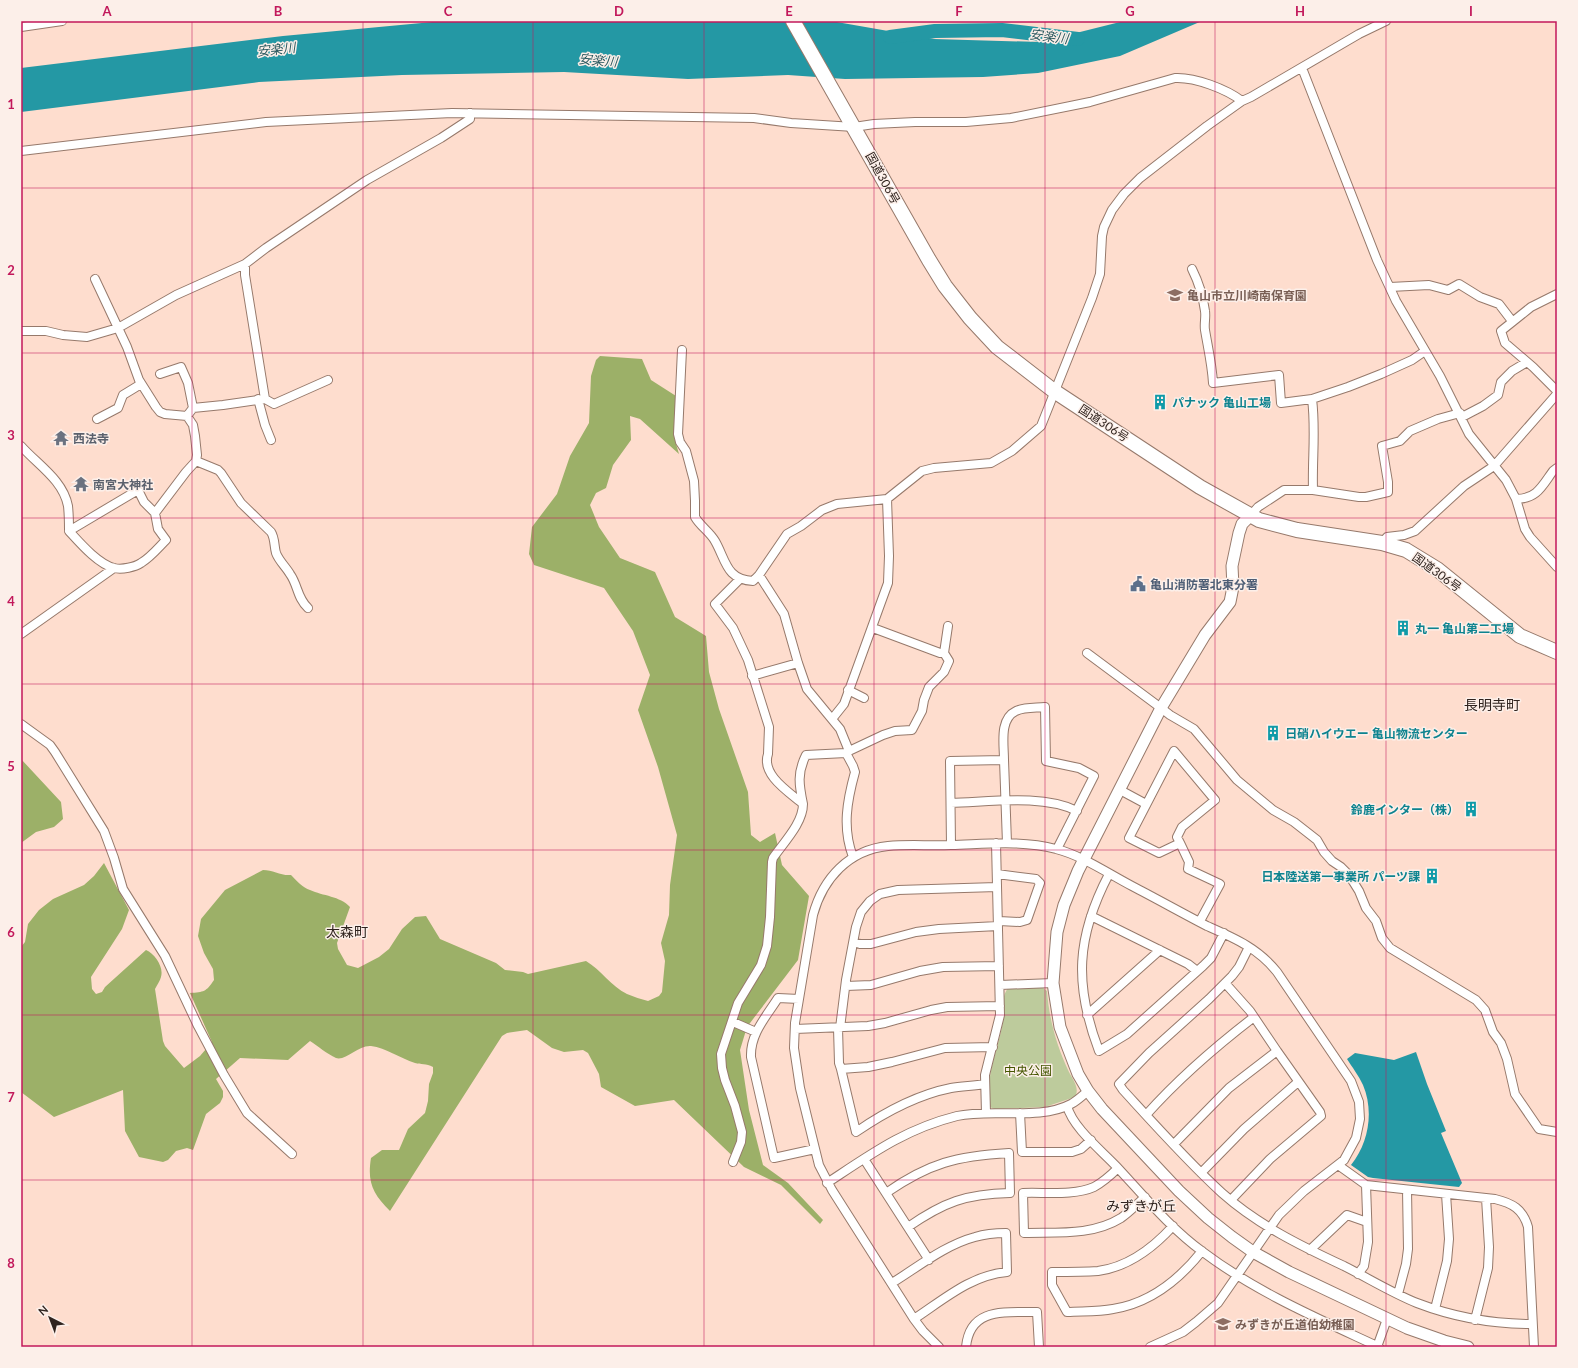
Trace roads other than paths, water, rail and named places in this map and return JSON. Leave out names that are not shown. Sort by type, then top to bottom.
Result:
[{"type":"highway","name":"国道306号","points":[[793,21],[945,286],[970,318],[997,347],[1054,391],[1200,486],[1250,516],[1279,526],[1297,530],[1395,546],[1421,558],[1520,636],[1557,652]]},
{"type":"street","points":[[21,27],[62,21]]},
{"type":"street","points":[[682,350],[678,434],[680,442],[686,451],[694,481],[694,516],[715,540],[728,569],[740,579],[753,581],[760,575],[787,534],[801,526],[822,510],[837,504],[886,499],[922,472],[934,468],[991,463],[1012,451],[1041,426],[1094,293],[1100,274],[1102,236],[1104,227],[1112,210],[1124,194],[1140,178],[1206,126],[1242,101],[1359,34],[1386,21]]},
{"type":"street","points":[[1302,68],[1377,260],[1396,301],[1426,351],[1461,415],[1469,434],[1506,480],[1516,499],[1528,533],[1555,562]]},
{"type":"street","points":[[21,152],[266,122],[470,113],[754,118],[791,123],[874,124],[966,122],[1011,118],[1090,102],[1175,78],[1182,78],[1207,85],[1235,95],[1242,101]]},
{"type":"street","points":[[21,331],[46,331],[63,335],[87,337],[118,328],[176,295],[245,264],[266,248],[368,180],[441,138],[470,119],[470,113]]},
{"type":"street","points":[[245,264],[245,275],[265,425],[271,440]]},
{"type":"street","points":[[1192,269],[1199,284],[1203,298],[1205,328],[1212,366],[1213,383],[1279,375],[1281,403],[1312,399],[1381,374],[1412,360],[1426,351]]},
{"type":"street","points":[[95,279],[118,328],[141,384],[160,412],[171,415],[187,416]]},
{"type":"street","points":[[1390,287],[1429,285],[1448,290],[1459,284],[1480,298],[1499,304],[1512,321]]},
{"type":"street","points":[[1382,543],[1387,537],[1404,535],[1416,531],[1464,486],[1494,466],[1557,392],[1527,362],[1505,343],[1501,331],[1531,307],[1557,294]]},
{"type":"street","points":[[1468,1347],[1424,1335],[1289,1272],[1253,1252],[1208,1218],[1179,1191],[1108,1115],[1088,1091],[1078,1074],[1064,1040],[1058,1015],[1053,983],[1055,948],[1060,919],[1070,888],[1162,708],[1206,635],[1230,602],[1233,587],[1232,566],[1242,524],[1258,507],[1284,490],[1313,490],[1359,497],[1388,492],[1388,482],[1382,446],[1400,441],[1410,431],[1438,419],[1461,415],[1483,406],[1498,395],[1501,382],[1512,371],[1527,362]]},
{"type":"street","points":[[160,374],[181,368],[188,383],[194,408]]},
{"type":"street","points":[[187,416],[194,408],[262,399],[274,404],[328,380]]},
{"type":"street","points":[[97,419],[118,408],[123,395],[141,384]]},
{"type":"street","points":[[1312,399],[1315,438],[1312,466],[1313,490]]},
{"type":"street","points":[[155,514],[196,461],[197,455],[193,426],[187,416]]},
{"type":"street","points":[[21,446],[40,464],[60,487],[68,505],[69,531],[91,553],[114,568],[124,568],[140,564],[166,540],[158,530],[155,514],[144,502],[138,490],[69,531]]},
{"type":"street","points":[[196,461],[218,470],[240,503],[271,532],[278,558],[291,576],[300,599],[308,608]]},
{"type":"street","points":[[1516,499],[1525,499],[1534,495],[1557,468]]},
{"type":"street","points":[[832,719],[844,704],[848,690],[873,628],[888,583],[889,548],[886,499]]},
{"type":"street","points":[[21,634],[114,568]]},
{"type":"street","points":[[760,575],[784,614],[807,689],[814,700],[840,729],[855,772],[846,812],[848,839],[853,857]]},
{"type":"street","points":[[740,579],[716,604],[736,634],[748,660],[759,694],[769,727],[767,758],[769,771],[779,783],[803,804]]},
{"type":"street","points":[[733,1162],[741,1142],[742,1132],[735,1106],[725,1080],[721,1054],[725,1039],[733,1022],[738,1003],[762,965],[767,946],[770,917],[772,862],[773,858],[799,822],[803,813],[799,775],[806,755],[847,752],[883,735],[896,731],[912,730],[922,711],[929,687],[946,669],[949,661],[944,653],[948,626]]},
{"type":"street","points":[[873,628],[940,653],[944,653]]},
{"type":"street","points":[[1087,653],[1170,715],[1194,729],[1237,780],[1273,810],[1294,822],[1317,840],[1324,852],[1332,861],[1349,875],[1359,891],[1366,908],[1376,921],[1382,938],[1390,948],[1476,1000],[1485,1010],[1493,1032],[1501,1043],[1508,1059],[1515,1094],[1539,1129],[1557,1132]]},
{"type":"street","points":[[752,676],[798,663]]},
{"type":"street","points":[[848,690],[864,698]]},
{"type":"street","points":[[1007,843],[1004,760],[1005,722],[1015,711],[1045,707],[1046,761],[1078,768],[1094,776],[1057,849]]},
{"type":"street","points":[[21,724],[50,745],[104,831],[114,858],[122,889],[149,928],[165,956],[198,1026],[247,1113],[292,1154]]},
{"type":"street","points":[[1180,843],[1159,853],[1129,838],[1174,751],[1215,800],[1182,827],[1177,837],[1180,843],[1189,862],[1188,869],[1220,884],[1200,921]]},
{"type":"street","points":[[951,845],[950,762],[1004,760]]},
{"type":"street","points":[[1120,790],[1146,804]]},
{"type":"street","points":[[951,803],[1006,801],[1048,802],[1078,810]]},
{"type":"street","points":[[986,1113],[985,1075],[998,1028],[1000,1006],[996,843]]},
{"type":"street","points":[[938,1347],[922,1332],[827,1183],[821,1170],[800,1088],[796,1063],[795,1029],[799,999],[813,915],[817,901],[830,877],[844,863],[853,857],[886,846],[1007,843],[1034,844],[1057,849],[1110,874],[1249,947],[1264,958],[1277,972],[1351,1081],[1357,1094],[1360,1119],[1356,1138],[1351,1150],[1338,1166],[1288,1205],[1269,1228],[1218,1303],[1183,1332],[1150,1347]]},
{"type":"street","points":[[854,942],[860,944],[871,944],[916,932],[939,928],[1020,922],[1027,920],[1040,883],[1036,879],[997,874]]},
{"type":"street","points":[[1110,874],[1091,916],[1086,934],[1082,973],[1083,995],[1090,1029],[1099,1051],[1127,1034],[1211,958],[1224,933]]},
{"type":"street","points":[[985,1084],[952,1088],[914,1099],[894,1108],[856,1132],[839,1063],[839,1028],[856,927],[861,912],[870,901],[880,894],[898,890],[997,887]]},
{"type":"street","points":[[1091,916],[1188,964],[1197,971]]},
{"type":"street","points":[[1249,947],[1239,967],[1225,983],[1119,1084],[1201,1173],[1231,1200],[1269,1228],[1365,1278],[1434,1309],[1476,1320],[1505,1324],[1532,1324]]},
{"type":"street","points":[[1087,1015],[1160,950]]},
{"type":"street","points":[[846,986],[871,985],[920,971],[943,967],[999,966]]},
{"type":"street","points":[[1000,985],[1053,983]]},
{"type":"street","points":[[1225,983],[1254,1017],[1320,1112],[1321,1116],[1270,1160],[1231,1200]]},
{"type":"street","points":[[799,999],[778,998],[756,1032],[751,1049],[752,1065],[774,1158],[815,1149]]},
{"type":"street","points":[[795,1029],[868,1026],[886,1023],[914,1014],[947,1007],[1000,1006]]},
{"type":"street","points":[[1146,1115],[1202,1058],[1254,1017]]},
{"type":"street","points":[[733,1022],[756,1032]]},
{"type":"street","points":[[841,1069],[868,1067],[945,1048],[993,1046]]},
{"type":"street","points":[[1174,1144],[1229,1088],[1277,1050]]},
{"type":"street","points":[[1201,1173],[1244,1130],[1298,1082]]},
{"type":"street","points":[[827,1183],[892,1140],[917,1128],[959,1116],[986,1113],[1045,1111],[1067,1106],[1088,1091]]},
{"type":"street","points":[[1067,1106],[1069,1113],[1091,1140],[1173,1226],[1202,1252],[1274,1296],[1378,1347],[1387,1319]]},
{"type":"street","points":[[1020,1112],[1022,1152],[1072,1152],[1081,1149],[1091,1140]]},
{"type":"street","points":[[886,1193],[913,1176],[935,1165],[960,1157],[978,1154],[1009,1153],[1010,1193],[985,1194],[956,1200],[932,1211],[908,1227]]},
{"type":"street","points":[[864,1159],[929,1260]]},
{"type":"street","points":[[1338,1166],[1366,1185],[1486,1198],[1506,1201],[1517,1207],[1526,1221],[1529,1233],[1534,1347]]},
{"type":"street","points":[[1118,1168],[1101,1183],[1074,1192],[1023,1193],[1024,1233],[1084,1231],[1098,1228],[1121,1218],[1145,1197]]},
{"type":"street","points":[[1358,1274],[1364,1266],[1367,1252],[1366,1185]]},
{"type":"street","points":[[1398,1294],[1406,1264],[1408,1249],[1407,1190]]},
{"type":"street","points":[[1434,1309],[1447,1261],[1448,1239],[1446,1194]]},
{"type":"street","points":[[1476,1320],[1488,1268],[1489,1247],[1486,1198]]},
{"type":"street","points":[[1310,1250],[1347,1215],[1367,1222]]},
{"type":"street","points":[[1173,1226],[1150,1248],[1128,1262],[1096,1271],[1052,1272],[1052,1285],[1067,1312],[1112,1310],[1151,1296],[1172,1283],[1202,1252]]},
{"type":"street","points":[[892,1283],[946,1249],[974,1237],[1006,1233],[1007,1272],[992,1274],[972,1281],[914,1319]]},
{"type":"street","points":[[966,1347],[968,1334],[978,1322],[986,1316],[996,1313],[1040,1312],[1039,1347]]},
{"type":"water","points":[[443,21],[831,21],[934,39],[1040,42],[1124,21],[1202,21],[1120,56],[1038,73],[983,77],[845,79],[788,75],[688,79],[564,72],[402,75],[259,82],[21,112],[21,68],[283,36]]},
{"type":"water","points":[[1416,1052],[1446,1131],[1441,1133],[1462,1183],[1459,1187],[1368,1177],[1351,1165],[1366,1137],[1369,1116],[1363,1085],[1347,1059],[1355,1053],[1394,1060]]},
{"type":"waterway","name":"安楽川","points":[[890,37],[935,31],[1002,30],[1078,39]]},
{"type":"place","name":"亀山市立川崎南保育園","points":[[1175,295]]},
{"type":"place","name":"パナック 亀山工場","points":[[1160,402]]},
{"type":"place","name":"西法寺","points":[[61,438]]},
{"type":"place","name":"南宮大神社","points":[[81,484]]},
{"type":"place","name":"亀山消防署北東分署","points":[[1138,584]]},
{"type":"place","name":"丸一 亀山第二工場","points":[[1403,628]]},
{"type":"place","name":"日硝ハイウエー 亀山物流センター","points":[[1273,733]]},
{"type":"place","name":"鈴鹿インター（株）","points":[[1471,809]]},
{"type":"place","name":"日本陸送第一事業所 パーツ課","points":[[1432,876]]},
{"type":"place","name":"みずきが丘道伯幼稚園","points":[[1223,1324]]},
{"type":"district","name":"長明寺町","points":[[1492,704]]},
{"type":"district","name":"太森町","points":[[347,931]]},
{"type":"district","name":"みずきが丘","points":[[1141,1205]]},
{"type":"park label","name":"中央公園","points":[[1028,1070]]}]
